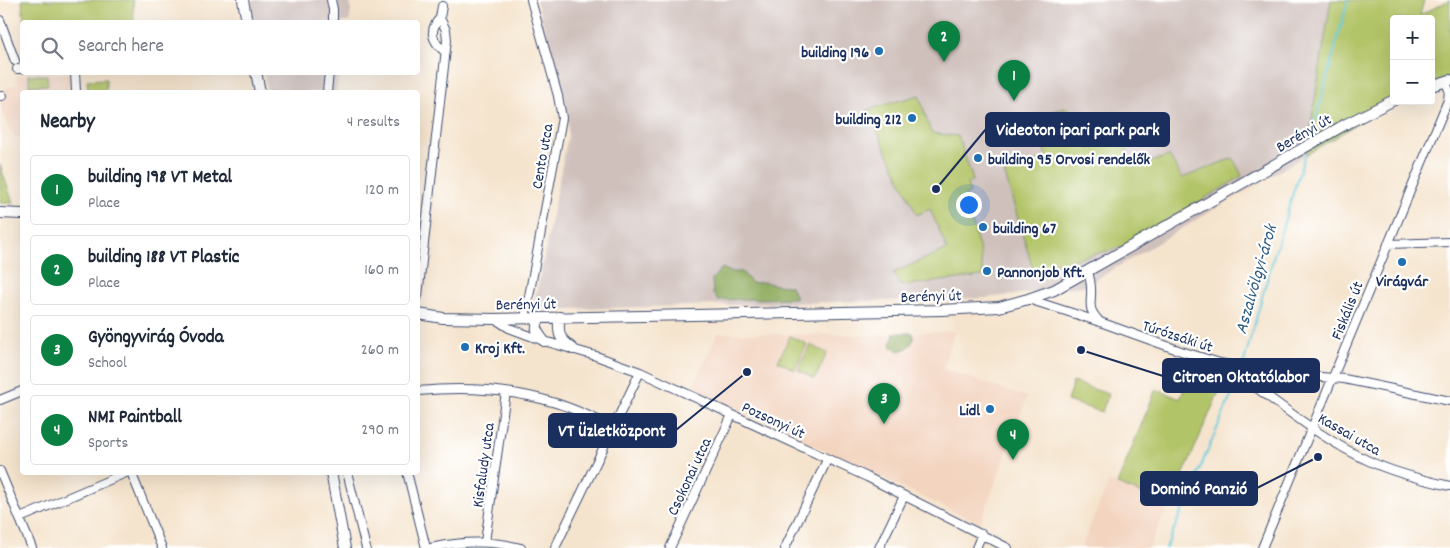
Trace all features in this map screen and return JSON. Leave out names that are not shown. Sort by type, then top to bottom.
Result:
[{"type":"main road","points":[[243,0],[248,20]]},
{"type":"main road","points":[[257,75],[260,90]]},
{"type":"main road","points":[[1435,85],[1448,80]]},
{"type":"main road","name":"Berényi út","points":[[420,314],[443,318],[494,319],[951,310],[999,307],[1054,290],[1346,124],[1390,102]]},
{"type":"main road","points":[[0,213],[20,215]]},
{"type":"main road","points":[[559,317],[558,332],[561,338],[573,349]]},
{"type":"main road","points":[[539,318],[536,326],[537,332],[544,341]]},
{"type":"main road","points":[[332,475],[345,548]]},
{"type":"street","points":[[331,0],[333,20]]},
{"type":"street","name":"Cento utca","points":[[525,318],[562,118],[558,96],[531,0]]},
{"type":"street","points":[[442,6],[440,18],[435,23],[433,29],[433,36],[435,42],[445,52]]},
{"type":"street","points":[[420,279],[447,40],[446,30],[440,18]]},
{"type":"street","points":[[0,20],[18,66]]},
{"type":"street","points":[[74,75],[76,90]]},
{"type":"street","points":[[327,90],[329,75]]},
{"type":"street","name":"Fiskális út","points":[[1262,548],[1448,100],[1448,80]]},
{"type":"street","points":[[1388,244],[1450,242]]},
{"type":"street","points":[[1088,271],[1091,288],[1090,305],[1095,317],[1100,322]]},
{"type":"street","name":"Túrózsáki út","points":[[1028,299],[1181,351],[1237,367],[1271,373],[1333,377],[1450,401]]},
{"type":"street","points":[[1073,314],[1080,313],[1090,305]]},
{"type":"street","name":"Pozsonyi út","points":[[494,319],[509,328],[544,341],[596,356],[640,372],[904,496],[1008,548]]},
{"type":"street","points":[[555,548],[640,372]]},
{"type":"street","points":[[1309,376],[1321,383],[1327,394]]},
{"type":"street","name":"Kassai utca","points":[[1246,381],[1312,429],[1354,454],[1378,466],[1450,486]]},
{"type":"street","points":[[420,391],[459,389],[506,392],[555,402],[614,427]]},
{"type":"street","points":[[0,400],[20,392]]},
{"type":"street","name":"Kisfaludy utca","points":[[485,542],[506,392]]},
{"type":"street","name":"Csokonai utca","points":[[670,548],[732,415]]},
{"type":"street","points":[[785,548],[828,460]]},
{"type":"street","points":[[0,471],[32,548]]},
{"type":"street","points":[[20,518],[123,475]]},
{"type":"street","points":[[131,475],[162,548]]},
{"type":"street","points":[[348,475],[366,548]]},
{"type":"street","points":[[408,475],[426,548]]},
{"type":"street","points":[[879,548],[904,496]]},
{"type":"street","points":[[976,548],[982,534]]},
{"type":"street","points":[[430,548],[459,543],[485,542],[521,548]]},
{"type":"shaded area","points":[[250,0],[350,0],[349,20],[254,20]]},
{"type":"shaded area","points":[[536,0],[1331,0],[1306,155],[1085,286],[986,298],[533,310],[568,135],[568,115],[565,99]]},
{"type":"shaded area","points":[[22,75],[70,75],[71,90],[20,90],[20,136],[15,138],[13,132],[10,133],[0,104],[3,101],[0,90],[18,84],[16,77]]},
{"type":"shaded area","points":[[264,75],[339,75],[336,90],[268,90]]},
{"type":"shaded area","points":[[955,331],[943,369],[1027,397],[980,524],[692,388],[718,333],[866,335]]},
{"type":"shaded area","points":[[1109,481],[1169,504],[1149,548],[1081,548]]},
{"type":"green space","points":[[22,0],[133,0],[134,20],[24,20]]},
{"type":"green space","points":[[1331,0],[1424,0],[1420,15],[1390,15],[1390,103],[1306,155]]},
{"type":"green space","points":[[1450,0],[1450,77],[1435,83],[1435,15],[1420,15]]},
{"type":"green space","points":[[29,75],[47,75],[48,85],[29,86]]},
{"type":"green space","points":[[106,79],[106,90],[88,90],[87,80]]},
{"type":"green space","points":[[919,95],[931,133],[958,136],[973,180],[967,184],[970,193],[965,196],[980,251],[983,276],[901,286],[893,273],[947,249],[930,209],[917,215],[867,110]]},
{"type":"green space","points":[[1067,108],[1089,149],[1121,138],[1135,167],[1169,156],[1182,178],[1233,158],[1242,176],[1126,246],[1033,270],[1004,171],[1047,158],[1030,116]]},
{"type":"green space","points":[[0,165],[13,203],[0,203]]},
{"type":"green space","points":[[722,268],[731,272],[742,272],[752,283],[765,282],[791,286],[796,298],[718,300],[713,294],[712,279]]},
{"type":"green space","points":[[894,333],[913,333],[912,343],[906,349],[899,351],[891,346]]},
{"type":"green space","points":[[790,336],[807,344],[795,370],[778,361]]},
{"type":"green space","points":[[810,345],[827,353],[815,379],[798,370]]},
{"type":"green space","points":[[1194,365],[1215,376],[1220,389],[1172,501],[1169,504],[1117,484],[1156,389],[1180,399]]},
{"type":"green space","points":[[1073,382],[1108,394],[1102,412],[1067,401]]},
{"type":"waterway","name":"Aszalvölgyi-árok","points":[[1310,140],[1348,0]]},
{"type":"waterway","name":"Aszalvölgyi-árok","points":[[1243,365],[1305,154]]},
{"type":"waterway","name":"Aszalvölgyi-árok","points":[[1166,548],[1242,370]]},
{"type":"place","name":"building 196","points":[[879,51]]},
{"type":"place","name":"building 188 VT Plastic","points":[[944,62]]},
{"type":"place","name":"building 198 VT Metal","points":[[1014,101]]},
{"type":"place","name":"building 212","points":[[912,118]]},
{"type":"place","name":"building 95 Orvosi rendelők","points":[[978,158]]},
{"type":"place","name":"Videoton ipari park park","points":[[936,189]]},
{"type":"place","name":"building 67","points":[[983,227]]},
{"type":"place","name":"Virágvár","points":[[1402,262]]},
{"type":"place","name":"Pannonjob Kft.","points":[[987,271]]},
{"type":"place","name":"Kroj Kft.","points":[[465,347]]},
{"type":"place","name":"Citroen Oktatólabor","points":[[1081,350]]},
{"type":"place","name":"VT Üzletközpont","points":[[747,372]]},
{"type":"place","name":"Lidl","points":[[990,409]]},
{"type":"place","name":"Gyöngyvirág Óvoda","points":[[884,424]]},
{"type":"place","name":"Dominó Panzió","points":[[1318,457]]},
{"type":"place","name":"NMI Paintball","points":[[1013,460]]}]
